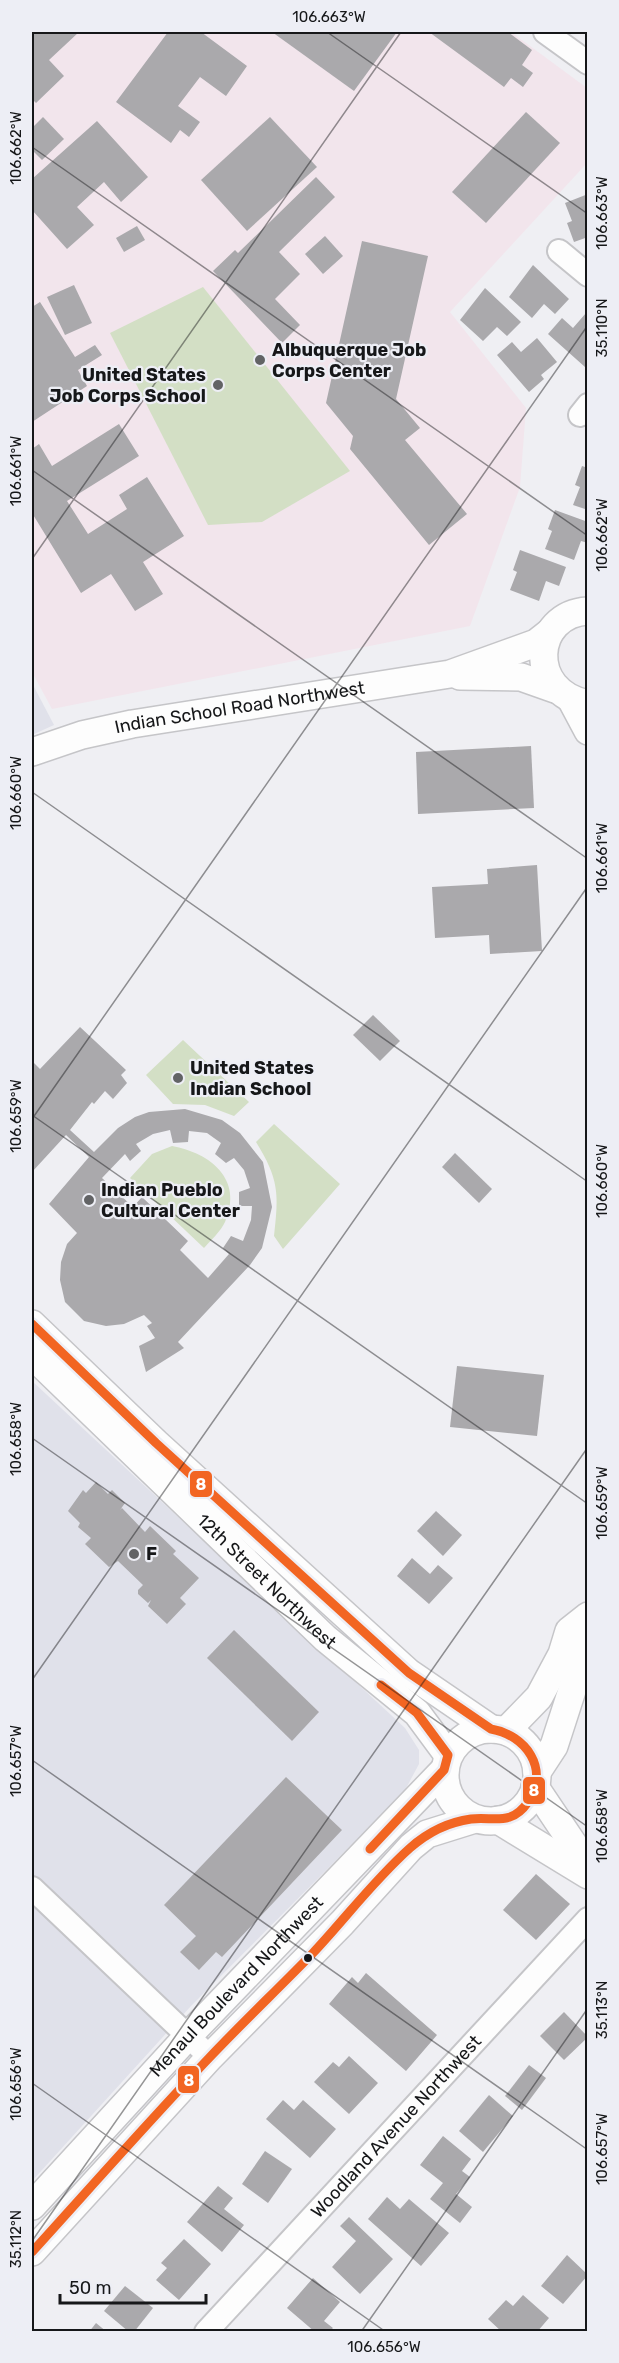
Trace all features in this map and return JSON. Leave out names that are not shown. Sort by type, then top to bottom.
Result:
[{"type":"main road","name":"Indian School Road Northwest","points":[[32,752],[82,735],[132,724],[450,674],[536,643],[569,616],[588,611]]},
{"type":"main road","points":[[550,632],[544,646],[543,662],[547,676],[571,698],[588,731]]},
{"type":"main road","name":"Indian School Road Northwest","points":[[450,674],[482,678],[521,678],[571,698]]},
{"type":"main road","name":"12th Street Northwest","points":[[32,1324],[173,1459],[409,1674],[499,1730]]},
{"type":"main road","name":"12th Street Northwest","points":[[32,1355],[326,1638],[417,1713],[446,1763]]},
{"type":"main road","points":[[588,1616],[569,1631],[562,1654],[539,1697],[499,1730],[470,1734],[457,1743],[446,1763],[445,1786],[451,1800],[461,1811],[486,1820],[588,1875]]},
{"type":"main road","points":[[486,1820],[518,1812],[529,1801],[536,1780],[554,1746],[588,1641]]},
{"type":"main road","points":[[499,1730],[525,1744],[534,1757],[536,1780],[588,1866]]},
{"type":"main road","name":"Menaul Boulevard Northwest","points":[[32,2206],[188,2036],[446,1763]]},
{"type":"main road","name":"Menaul Boulevard Northwest","points":[[32,2252],[210,2057],[342,1923],[411,1847],[427,1834],[486,1820]]},
{"type":"street","points":[[545,32],[588,63]]},
{"type":"street","points":[[559,251],[588,275]]},
{"type":"street","points":[[32,1888],[210,2057]]},
{"type":"street","name":"Woodland Avenue Northwest","points":[[206,2331],[588,1919]]},
{"type":"shaded area","name":"Albuquerque Job Corps Center","points":[[32,32],[511,32],[587,88],[587,163],[450,312],[526,408],[520,487],[470,626],[52,709],[32,672]]},
{"type":"shaded area","points":[[32,683],[54,725],[32,735]]},
{"type":"shaded area","points":[[32,1381],[405,1728],[419,1750],[419,1764],[404,1792],[191,2006],[32,2181]]},
{"type":"green space","points":[[203,287],[350,471],[262,522],[208,525],[110,333]]},
{"type":"green space","points":[[183,1040],[249,1102],[234,1116],[205,1105],[173,1104],[146,1075]]},
{"type":"green space","points":[[274,1124],[340,1184],[283,1249],[274,1236],[277,1209],[276,1187],[269,1166],[256,1142]]},
{"type":"green space","points":[[172,1146],[199,1155],[210,1162],[220,1170],[227,1181],[230,1207],[225,1222],[204,1248],[130,1178],[152,1154]]},
{"type":"building","points":[[32,32],[79,32],[49,60],[64,76],[36,103],[32,99]]},
{"type":"building","points":[[168,32],[201,32],[247,66],[226,96],[200,77],[178,106],[200,122],[189,137],[180,130],[171,143],[116,102]]},
{"type":"building","points":[[272,32],[397,32],[354,91]]},
{"type":"building","points":[[429,32],[508,32],[532,50],[522,65],[533,73],[523,87],[511,78],[504,87]]},
{"type":"building","points":[[526,112],[560,143],[486,223],[452,192]]},
{"type":"building","points":[[43,117],[64,139],[42,160],[32,150],[32,128]]},
{"type":"building","points":[[270,117],[317,167],[247,231],[201,180]]},
{"type":"building","points":[[97,121],[148,177],[121,202],[104,182],[77,207],[94,225],[67,249],[32,210],[32,179]]},
{"type":"building","points":[[316,177],[335,197],[279,252],[300,274],[275,299],[300,325],[282,343],[213,271],[235,250],[238,253]]},
{"type":"building","points":[[588,194],[588,237],[574,242],[567,223],[572,221],[565,203]]},
{"type":"building","points":[[137,226],[145,240],[124,252],[116,238]]},
{"type":"building","points":[[325,236],[343,256],[323,274],[305,254]]},
{"type":"building","points":[[362,241],[428,256],[396,399],[420,428],[405,440],[467,514],[429,545],[350,449],[353,436],[326,403]]},
{"type":"building","points":[[533,265],[569,299],[555,314],[544,304],[532,318],[509,297]]},
{"type":"building","points":[[74,285],[92,323],[65,335],[47,297]]},
{"type":"building","points":[[485,288],[521,322],[507,336],[497,327],[483,341],[460,320]]},
{"type":"building","points":[[40,302],[75,357],[95,345],[102,355],[78,370],[87,386],[32,422],[32,307]]},
{"type":"building","points":[[586,313],[588,365],[585,367],[548,334],[562,318],[573,328]]},
{"type":"building","points":[[537,338],[557,362],[541,375],[544,379],[529,392],[497,355],[512,342],[521,352]]},
{"type":"building","points":[[119,424],[139,456],[67,501],[88,534],[127,509],[119,495],[147,477],[184,536],[143,562],[163,594],[135,611],[111,574],[81,593],[32,513],[32,449],[39,444],[52,466]]},
{"type":"building","points":[[582,466],[588,468],[588,510],[573,505],[580,487],[575,485]]},
{"type":"building","points":[[555,510],[588,522],[588,543],[581,541],[574,560],[545,549],[552,531],[548,529]]},
{"type":"building","points":[[520,550],[566,567],[559,586],[546,581],[539,601],[510,590],[517,572],[513,570]]},
{"type":"building","points":[[531,746],[534,808],[418,814],[416,752]]},
{"type":"building","points":[[537,865],[542,951],[490,954],[489,935],[435,938],[432,887],[488,884],[487,869]]},
{"type":"building","points":[[373,1015],[400,1041],[380,1061],[353,1035]]},
{"type":"building","name":"Indian Pueblo Cultural Center","points":[[80,1027],[126,1070],[121,1075],[127,1083],[113,1099],[105,1091],[94,1104],[92,1102],[70,1130],[94,1152],[118,1128],[135,1117],[149,1112],[185,1109],[222,1120],[240,1133],[263,1162],[272,1207],[262,1248],[250,1265],[178,1342],[184,1348],[146,1372],[139,1346],[155,1338],[147,1326],[152,1323],[144,1315],[124,1324],[106,1326],[84,1321],[65,1302],[60,1280],[61,1262],[67,1244],[77,1233],[49,1204],[89,1157],[66,1135],[32,1172],[32,1061],[40,1069]],"holes":[[[170,1130],[173,1143],[188,1142],[189,1131],[207,1133],[221,1143],[215,1154],[226,1163],[234,1158],[244,1170],[250,1188],[239,1192],[239,1206],[252,1206],[251,1220],[243,1241],[231,1236],[223,1248],[229,1254],[208,1278],[180,1250],[188,1241],[142,1197],[133,1207],[102,1178],[125,1154],[130,1161],[141,1151],[136,1144],[153,1134]]]},
{"type":"building","points":[[455,1153],[492,1189],[479,1203],[442,1167]]},
{"type":"building","points":[[457,1366],[544,1375],[537,1436],[450,1427]]},
{"type":"building","name":"F","points":[[96,1482],[108,1494],[112,1490],[125,1503],[120,1510],[122,1508],[145,1532],[150,1526],[176,1551],[173,1554],[199,1578],[180,1598],[186,1604],[167,1624],[148,1606],[151,1600],[148,1603],[138,1594],[138,1590],[143,1585],[118,1561],[109,1567],[85,1544],[91,1538],[78,1527],[80,1523],[68,1511],[83,1490],[86,1493]]},
{"type":"building","points":[[436,1511],[462,1535],[443,1556],[417,1531]]},
{"type":"building","points":[[412,1558],[430,1574],[438,1565],[453,1578],[429,1604],[397,1576]]},
{"type":"building","points":[[234,1630],[319,1712],[292,1741],[207,1658]]},
{"type":"building","points":[[286,1777],[342,1830],[222,1957],[216,1952],[199,1970],[180,1952],[196,1936],[164,1905]]},
{"type":"building","points":[[536,1874],[570,1904],[536,1940],[503,1910]]},
{"type":"building","points":[[366,1973],[437,2035],[406,2071],[329,2004],[352,1977],[358,1983]]},
{"type":"building","points":[[564,2012],[588,2037],[564,2060],[540,2036]]},
{"type":"building","points":[[349,2056],[378,2083],[349,2114],[314,2082],[333,2062],[339,2067]]},
{"type":"building","points":[[529,2065],[546,2078],[522,2110],[505,2096]]},
{"type":"building","points":[[489,2095],[513,2116],[483,2152],[459,2131]]},
{"type":"building","points":[[283,2100],[294,2110],[303,2100],[336,2129],[310,2158],[266,2119]]},
{"type":"building","points":[[443,2136],[471,2159],[462,2171],[470,2177],[456,2194],[472,2207],[460,2223],[430,2199],[443,2183],[420,2165]]},
{"type":"building","points":[[265,2151],[292,2169],[268,2203],[242,2184]]},
{"type":"building","points":[[218,2186],[233,2198],[224,2209],[244,2225],[222,2252],[187,2222]]},
{"type":"building","points":[[387,2197],[400,2209],[409,2199],[449,2233],[421,2266],[368,2219]]},
{"type":"building","points":[[349,2217],[393,2259],[360,2294],[332,2267],[356,2241],[340,2226]]},
{"type":"building","points":[[184,2239],[211,2264],[179,2300],[156,2280],[167,2268],[161,2263]]},
{"type":"building","points":[[567,2255],[588,2275],[563,2304],[541,2286]]},
{"type":"building","points":[[313,2278],[340,2302],[324,2321],[333,2328],[329,2332],[315,2332],[287,2308]]},
{"type":"building","points":[[125,2286],[153,2308],[134,2332],[129,2332],[104,2311]]},
{"type":"building","points":[[523,2295],[549,2318],[537,2332],[521,2332],[518,2329],[515,2332],[502,2332],[488,2319],[506,2300],[513,2306]]},
{"type":"building","points":[[96,2323],[107,2332],[89,2332]]},
{"type":"transit line","name":"8","points":[[32,1324],[156,1443],[409,1673],[491,1729],[515,1738],[524,1746],[531,1755],[536,1778],[534,1790],[528,1802],[515,1815],[501,1819],[463,1820],[439,1829],[410,1848],[397,1860],[312,1954],[235,2031],[142,2130],[32,2252]]},
{"type":"transit line","name":"8","points":[[370,1849],[444,1770],[448,1755],[417,1713],[381,1685]]},
{"type":"place","name":"Albuquerque Job Corps Center","points":[[260,360]]},
{"type":"place","name":"United States Job Corps School","points":[[218,385]]},
{"type":"place","name":"United States Indian School","points":[[178,1078]]},
{"type":"place","name":"Indian Pueblo Cultural Center","points":[[89,1200]]},
{"type":"place","name":"F","points":[[134,1554]]}]
